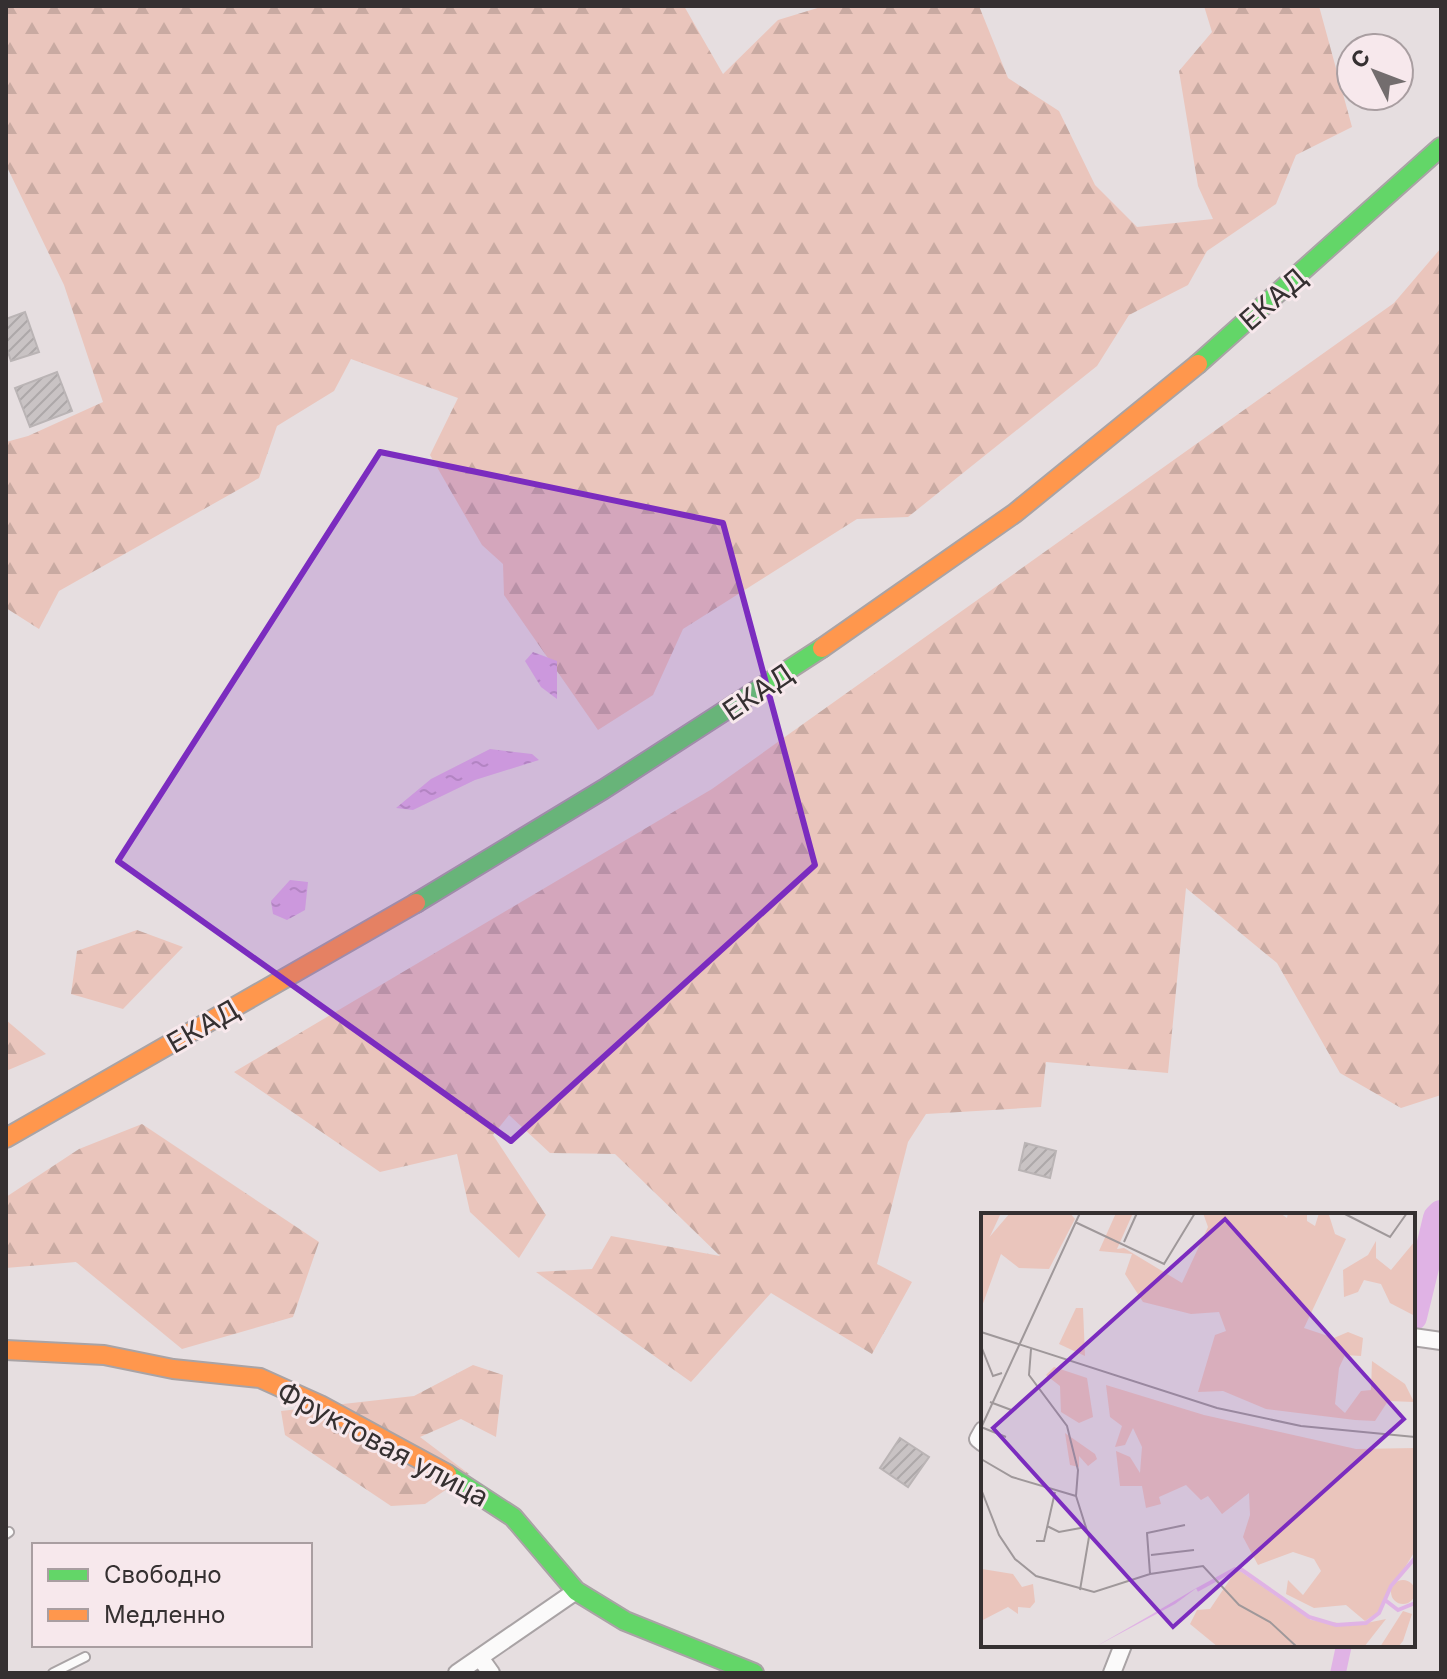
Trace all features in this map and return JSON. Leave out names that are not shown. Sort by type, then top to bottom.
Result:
[{"type":"main road","name":"ЕКАД","points":[[6,1138],[501,855],[728,713],[904,592],[1115,433],[1270,304],[1441,147]]},
{"type":"main road","name":"Фруктовая улица","points":[[6,1350],[104,1355],[173,1369],[260,1378],[320,1405],[477,1491],[513,1517],[576,1591],[625,1621],[733,1669],[754,1673]]},
{"type":"street","points":[[1415,1337],[1439,1341]]},
{"type":"street","points":[[457,1673],[486,1666],[576,1591]]},
{"type":"street","points":[[1112,1673],[1122,1647]]},
{"type":"lane","points":[[53,1673],[85,1657]]},
{"type":"highlighted area","points":[[380,452],[723,523],[815,865],[511,1141],[118,861]]},
{"type":"green space","points":[[6,6],[684,6],[723,74],[778,20],[824,6],[979,6],[1008,78],[1059,111],[1095,185],[1137,227],[1213,219],[1198,186],[1179,71],[1212,32],[1204,6],[1319,6],[1335,65],[1335,112],[1348,112],[1352,127],[1296,155],[1276,204],[1207,251],[1188,285],[1129,315],[1097,366],[908,517],[857,519],[683,629],[653,695],[598,730],[504,595],[503,564],[482,545],[430,455],[458,398],[351,359],[334,391],[277,426],[259,478],[59,591],[39,629],[6,608],[6,442],[28,436],[103,402],[64,285],[6,165]]},
{"type":"green space","points":[[1441,248],[1441,1095],[1401,1108],[1340,1073],[1277,963],[1186,888],[1168,1073],[1046,1062],[1041,1107],[926,1114],[908,1142],[877,1264],[912,1282],[872,1354],[771,1293],[691,1382],[536,1272],[592,1269],[611,1236],[720,1256],[615,1154],[550,1153],[509,1115],[493,1135],[546,1215],[519,1258],[470,1212],[457,1154],[380,1172],[234,1072],[712,789],[1394,303]]},
{"type":"green space","points":[[137,930],[183,947],[123,1009],[71,994],[77,951]]},
{"type":"green space","points":[[6,1020],[46,1054],[6,1071]]},
{"type":"green space","points":[[142,1124],[319,1242],[293,1317],[182,1349],[76,1262],[6,1268],[6,1197],[79,1149]]},
{"type":"green space","points":[[473,1365],[503,1375],[496,1437],[461,1419],[420,1437],[469,1474],[425,1504],[391,1506],[285,1435],[281,1411],[414,1396]]},
{"type":"water","points":[[533,652],[557,661],[557,699],[541,687],[525,661]]},
{"type":"water","points":[[490,749],[532,754],[539,760],[475,780],[413,810],[396,808],[431,779]]},
{"type":"water","points":[[290,880],[308,882],[305,910],[287,920],[273,914],[271,901]]},
{"type":"water","points":[[1336,1647],[1352,1647],[1346,1673],[1330,1673]]},
{"type":"building","points":[[25,312],[39,352],[11,361],[6,346],[6,319]]},
{"type":"building","points":[[57,372],[72,411],[30,427],[15,388]]},
{"type":"building","points":[[1025,1143],[1056,1151],[1050,1178],[1019,1170]]},
{"type":"building","points":[[900,1438],[929,1457],[908,1487],[880,1468]]},
{"type":"waterway","points":[[1415,1309],[1437,1218],[1441,1214]]},
{"type":"traffic: fast","points":[[1198,364],[1441,147]]},
{"type":"traffic: fast","points":[[416,903],[604,789],[822,648]]},
{"type":"traffic: fast","points":[[447,1474],[513,1517],[576,1591],[625,1621],[754,1673]]},
{"type":"traffic: slow","points":[[822,648],[1015,513],[1198,364]]},
{"type":"traffic: slow","points":[[6,1138],[416,903]]},
{"type":"traffic: slow","points":[[6,1350],[104,1355],[173,1369],[260,1378],[320,1405],[447,1474]]}]
